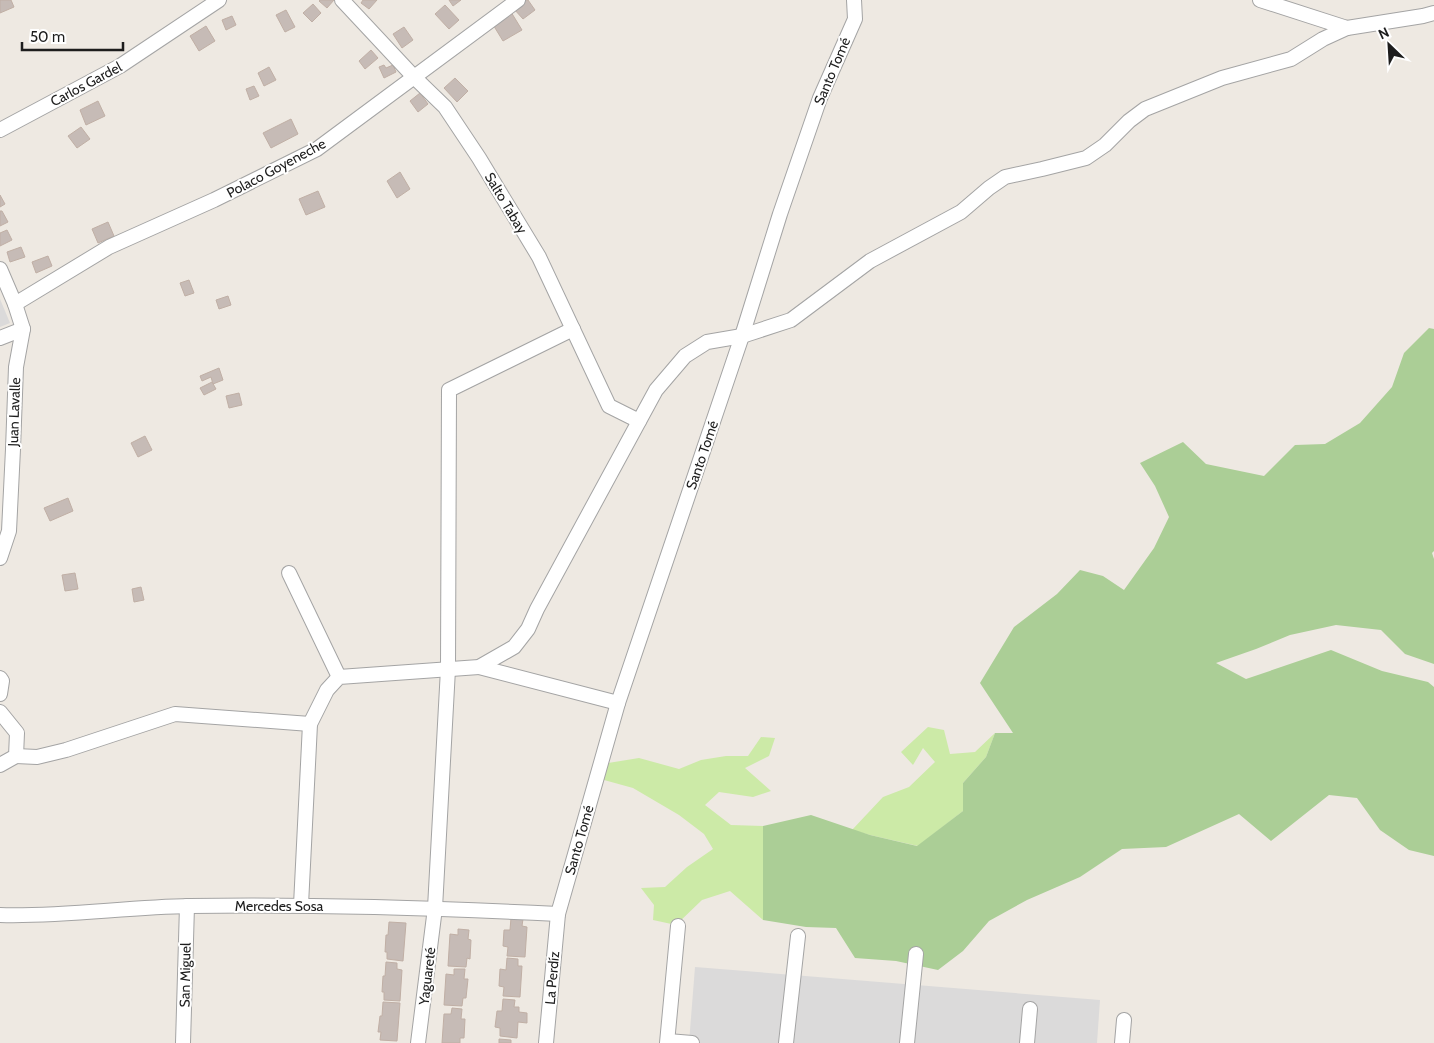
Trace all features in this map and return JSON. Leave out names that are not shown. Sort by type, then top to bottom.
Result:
[{"type":"street","name":"Carlos Gardel","points":[[0,130],[120,66],[219,0]]},
{"type":"street","name":"Salto Tabay","points":[[342,0],[414,78],[445,107],[479,158],[539,257],[609,406],[639,421]]},
{"type":"street","name":"Polaco Goyeneche","points":[[15,304],[109,247],[214,200],[317,149],[518,0]]},
{"type":"street","name":"Santo Tomé","points":[[558,914],[618,703],[820,98],[854,19],[854,0]]},
{"type":"street","points":[[1260,0],[1347,28]]},
{"type":"street","points":[[479,667],[514,647],[528,629],[536,608],[656,390],[685,356],[707,342],[742,336],[791,320],[870,261],[961,212],[1005,177],[1042,170],[1086,158],[1145,109],[1222,78],[1291,59],[1347,28],[1434,13]]},
{"type":"street","points":[[1314,18],[1320,32],[1315,44]]},
{"type":"street","name":"Juan Lavalle","points":[[0,269],[23,329],[16,367],[9,531],[0,558]]},
{"type":"street","points":[[0,338],[23,329]]},
{"type":"street","name":"Yaguareté","points":[[418,1043],[435,908],[448,669],[449,390],[573,329]]},
{"type":"street","points":[[289,574],[339,677]]},
{"type":"street","points":[[301,905],[310,724],[327,690],[339,677],[479,667],[618,703]]},
{"type":"street","points":[[0,678],[2,681],[0,694]]},
{"type":"street","points":[[0,712],[17,733],[16,756]]},
{"type":"street","points":[[0,766],[16,756],[37,757],[66,750],[175,714],[310,724]]},
{"type":"street","name":"Mercedes Sosa","points":[[0,915],[30,916],[187,906],[301,905],[435,908],[558,914]]},
{"type":"street","name":"San Miguel","points":[[183,1043],[187,906]]},
{"type":"street","name":"La Perdíz","points":[[546,1043],[558,914]]},
{"type":"street","points":[[678,926],[667,1042],[692,1043]]},
{"type":"street","points":[[786,1043],[798,936]]},
{"type":"street","points":[[907,1043],[916,954]]},
{"type":"street","points":[[1027,1043],[1030,1009]]},
{"type":"street","points":[[1122,1043],[1124,1020]]},
{"type":"shaded area","points":[[0,299],[10,323],[0,327]]},
{"type":"shaded area","points":[[695,967],[1100,1000],[1097,1043],[689,1043]]},
{"type":"green space","points":[[1429,328],[1434,329],[1434,551],[1432,553],[1434,559],[1434,664],[1405,654],[1381,630],[1336,625],[1290,635],[1216,663],[1246,679],[1331,650],[1382,671],[1428,682],[1434,687],[1434,856],[1409,850],[1380,830],[1357,798],[1329,795],[1271,841],[1239,814],[1166,847],[1122,849],[1080,877],[1027,900],[989,921],[963,951],[938,970],[896,961],[855,958],[836,928],[806,927],[763,920],[763,826],[811,815],[870,835],[917,846],[963,811],[963,783],[986,757],[995,733],[1013,733],[980,683],[1014,627],[1057,594],[1080,570],[1103,576],[1124,590],[1154,548],[1169,517],[1155,486],[1140,463],[1183,442],[1206,464],[1264,476],[1295,445],[1325,444],[1360,423],[1392,387],[1404,353]]},
{"type":"green space","points":[[928,727],[944,730],[950,754],[975,752],[995,733],[986,757],[963,783],[963,811],[918,846],[852,830],[883,797],[909,787],[935,762],[923,748],[913,765],[901,752]]},
{"type":"green space","points":[[761,737],[775,738],[769,756],[745,768],[771,791],[753,797],[719,792],[705,805],[731,825],[763,826],[763,920],[730,891],[702,900],[676,925],[653,920],[654,905],[641,888],[665,887],[687,867],[713,849],[704,834],[679,815],[633,788],[604,780],[602,764],[639,758],[679,769],[701,760],[726,756],[748,756]]},
{"type":"building","points":[[0,0],[11,0],[14,7],[0,13]]},
{"type":"building","points":[[320,0],[334,0],[327,8]]},
{"type":"building","points":[[363,0],[377,0],[369,9],[361,3]]},
{"type":"building","points":[[449,0],[461,0],[453,6]]},
{"type":"building","points":[[525,0],[528,0],[535,10],[523,19],[514,9]]},
{"type":"building","points":[[313,4],[321,13],[312,22],[303,13]]},
{"type":"building","points":[[445,5],[459,20],[449,29],[435,14]]},
{"type":"building","points":[[286,10],[295,27],[285,32],[276,15]]},
{"type":"building","points":[[511,12],[522,30],[503,41],[492,23]]},
{"type":"building","points":[[232,16],[236,25],[226,30],[222,20]]},
{"type":"building","points":[[206,26],[215,41],[199,51],[190,36]]},
{"type":"building","points":[[404,27],[413,40],[402,48],[393,34]]},
{"type":"building","points":[[371,50],[378,58],[365,69],[359,61]]},
{"type":"building","points":[[384,65],[386,68],[393,65],[396,72],[384,78],[379,67]]},
{"type":"building","points":[[269,67],[276,80],[264,86],[258,73]]},
{"type":"building","points":[[455,78],[468,91],[457,102],[444,88]]},
{"type":"building","points":[[254,86],[259,96],[250,100],[246,89]]},
{"type":"building","points":[[420,93],[428,104],[418,112],[410,101]]},
{"type":"building","points":[[98,101],[105,116],[86,125],[80,110]]},
{"type":"building","points":[[291,119],[298,134],[271,148],[263,133]]},
{"type":"building","points":[[81,127],[90,139],[77,148],[68,136]]},
{"type":"building","points":[[400,172],[410,189],[397,198],[387,181]]},
{"type":"building","points":[[318,191],[325,207],[306,215],[299,199]]},
{"type":"building","points":[[0,195],[5,204],[0,207]]},
{"type":"building","points":[[0,211],[2,211],[8,222],[0,226]]},
{"type":"building","points":[[108,222],[114,236],[98,243],[92,229]]},
{"type":"building","points":[[7,230],[12,240],[0,246],[0,233]]},
{"type":"building","points":[[21,247],[25,257],[10,262],[7,252]]},
{"type":"building","points":[[48,256],[52,266],[36,273],[32,262]]},
{"type":"building","points":[[189,280],[194,293],[185,296],[180,283]]},
{"type":"building","points":[[228,296],[231,305],[219,309],[216,300]]},
{"type":"building","points":[[219,368],[223,380],[213,384],[211,377],[202,381],[200,376]]},
{"type":"building","points":[[212,382],[216,389],[204,395],[200,388]]},
{"type":"building","points":[[239,393],[242,405],[229,408],[226,396]]},
{"type":"building","points":[[145,436],[152,450],[138,457],[131,443]]},
{"type":"building","points":[[68,498],[73,511],[50,521],[44,508]]},
{"type":"building","points":[[75,573],[78,589],[65,591],[62,575]]},
{"type":"building","points":[[141,587],[144,600],[134,602],[132,589]]},
{"type":"building","points":[[511,918],[523,919],[522,926],[527,927],[525,957],[507,956],[508,947],[503,946],[504,930],[510,930]]},
{"type":"building","points":[[389,922],[406,923],[403,961],[387,959],[387,952],[385,952]]},
{"type":"building","points":[[458,929],[469,930],[468,939],[471,940],[470,959],[467,958],[466,967],[448,966],[450,934],[458,935]]},
{"type":"building","points":[[507,958],[518,959],[518,966],[522,966],[520,997],[503,996],[504,987],[499,986],[500,969],[506,970]]},
{"type":"building","points":[[386,962],[397,963],[397,969],[402,970],[400,1001],[384,1000],[384,992],[382,992]]},
{"type":"building","points":[[454,969],[465,969],[464,979],[468,979],[466,998],[463,998],[462,1006],[444,1005],[446,974],[454,975]]},
{"type":"building","points":[[503,999],[515,1000],[514,1007],[519,1007],[519,1012],[527,1013],[527,1023],[518,1022],[517,1038],[500,1036],[500,1028],[495,1027],[497,1011],[502,1011]]},
{"type":"building","points":[[383,1002],[400,1003],[397,1041],[380,1040],[381,1032],[378,1032]]},
{"type":"building","points":[[452,1008],[462,1009],[461,1019],[465,1019],[464,1038],[460,1038],[460,1043],[442,1043],[444,1014],[451,1014]]},
{"type":"building","points":[[499,1039],[511,1040],[511,1043],[499,1043]]}]
